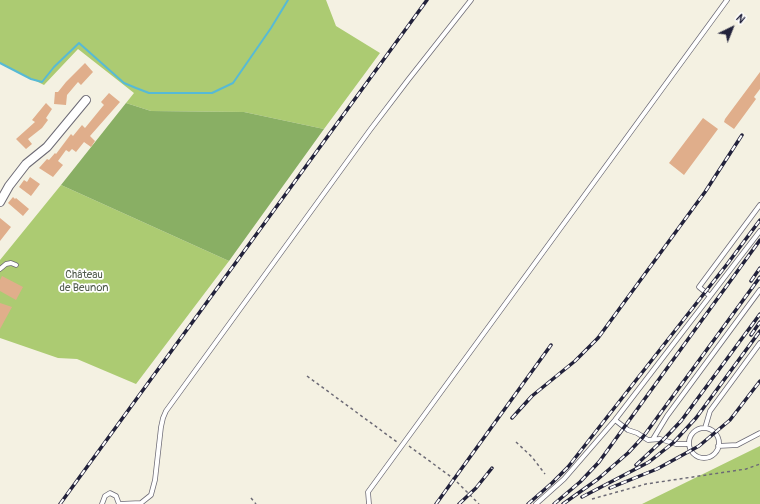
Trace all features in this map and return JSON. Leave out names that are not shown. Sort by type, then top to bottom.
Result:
[{"type":"street","points":[[0,202],[9,186],[26,164],[47,147],[86,100]]},
{"type":"lane","points":[[102,504],[105,496],[110,493],[116,496],[119,504],[141,503],[151,495],[155,480],[161,427],[166,411],[370,130],[471,0]]},
{"type":"lane","points":[[369,504],[368,492],[727,0]]},
{"type":"lane","points":[[710,296],[699,287],[760,205]]},
{"type":"lane","points":[[536,504],[564,480],[615,420],[760,230]]},
{"type":"lane","points":[[0,270],[6,264],[11,263],[16,265]]},
{"type":"lane","points":[[653,439],[667,416],[760,290]]},
{"type":"lane","points":[[705,428],[710,411],[760,343]]},
{"type":"lane","points":[[615,420],[628,430],[637,433],[645,439],[664,439],[676,444],[689,444]]},
{"type":"lane","points":[[700,428],[705,428],[715,433],[718,437],[718,446],[713,454],[704,458],[691,451],[689,444],[692,434],[700,428]]},
{"type":"lane","points":[[718,446],[736,445],[760,433]]},
{"type":"path","points":[[307,376],[454,479],[479,504]]},
{"type":"path","points":[[516,442],[532,457],[545,474]]},
{"type":"path","points":[[592,499],[646,484],[746,469],[760,464]]},
{"type":"path","points":[[251,498],[256,504]]},
{"type":"green space","points":[[0,0],[326,0],[336,26],[380,53],[324,129],[244,112],[151,111],[126,103],[134,93],[78,49],[44,85],[0,63]]},
{"type":"green space","points":[[126,103],[151,111],[244,112],[324,129],[229,261],[61,185]]},
{"type":"green space","name":"Château de Beunon","points":[[61,185],[229,261],[136,384],[77,359],[58,358],[0,338],[0,260]]},
{"type":"green space","points":[[760,446],[760,504],[642,504]]},
{"type":"building","points":[[85,63],[93,72],[81,85],[78,82],[67,95],[66,105],[54,104],[55,92],[58,92]]},
{"type":"building","points":[[760,72],[760,89],[754,97],[756,99],[734,129],[724,122],[725,119]]},
{"type":"building","points":[[109,93],[120,102],[90,136],[95,141],[91,147],[84,142],[76,152],[72,149],[69,152],[66,150],[58,161],[63,165],[53,177],[39,168],[47,159],[49,160],[55,153],[56,154],[71,134],[73,136],[82,125],[85,128],[104,105],[101,102]]},
{"type":"building","points":[[46,103],[52,109],[46,118],[48,120],[42,128],[28,139],[32,144],[26,149],[16,139],[35,122],[32,120]]},
{"type":"building","points":[[703,118],[718,129],[684,175],[669,163]]},
{"type":"building","points":[[30,177],[40,184],[31,196],[19,187],[24,180],[27,182]]},
{"type":"building","points":[[13,197],[29,209],[23,216],[8,203]]},
{"type":"building","points":[[0,218],[11,227],[0,241]]},
{"type":"building","points":[[2,276],[23,287],[16,300],[0,291],[0,280]]},
{"type":"building","points":[[0,303],[12,307],[0,329]]},
{"type":"waterway","points":[[0,63],[31,79],[42,82],[54,67],[79,43],[124,83],[149,93],[212,93],[233,83],[271,28],[288,0]]},
{"type":"railway","points":[[60,504],[427,0]]},
{"type":"railway","points":[[512,418],[532,396],[575,361],[598,338],[705,192],[742,135]]},
{"type":"railway","points":[[528,504],[568,467],[760,220]]},
{"type":"railway","points":[[554,504],[580,482],[599,462],[760,240]]},
{"type":"railway","points":[[751,281],[760,268]]},
{"type":"railway","points":[[563,504],[598,479],[628,453],[643,437],[760,277]]},
{"type":"railway","points":[[636,465],[681,421],[760,314]]},
{"type":"railway","points":[[751,335],[760,322]]},
{"type":"railway","points":[[582,497],[649,462],[673,443],[696,418],[760,331]]},
{"type":"railway","points":[[436,504],[551,345]]},
{"type":"railway","points":[[610,488],[657,469],[699,446],[730,420],[760,381]]},
{"type":"railway","points":[[459,504],[476,488],[492,468]]}]
